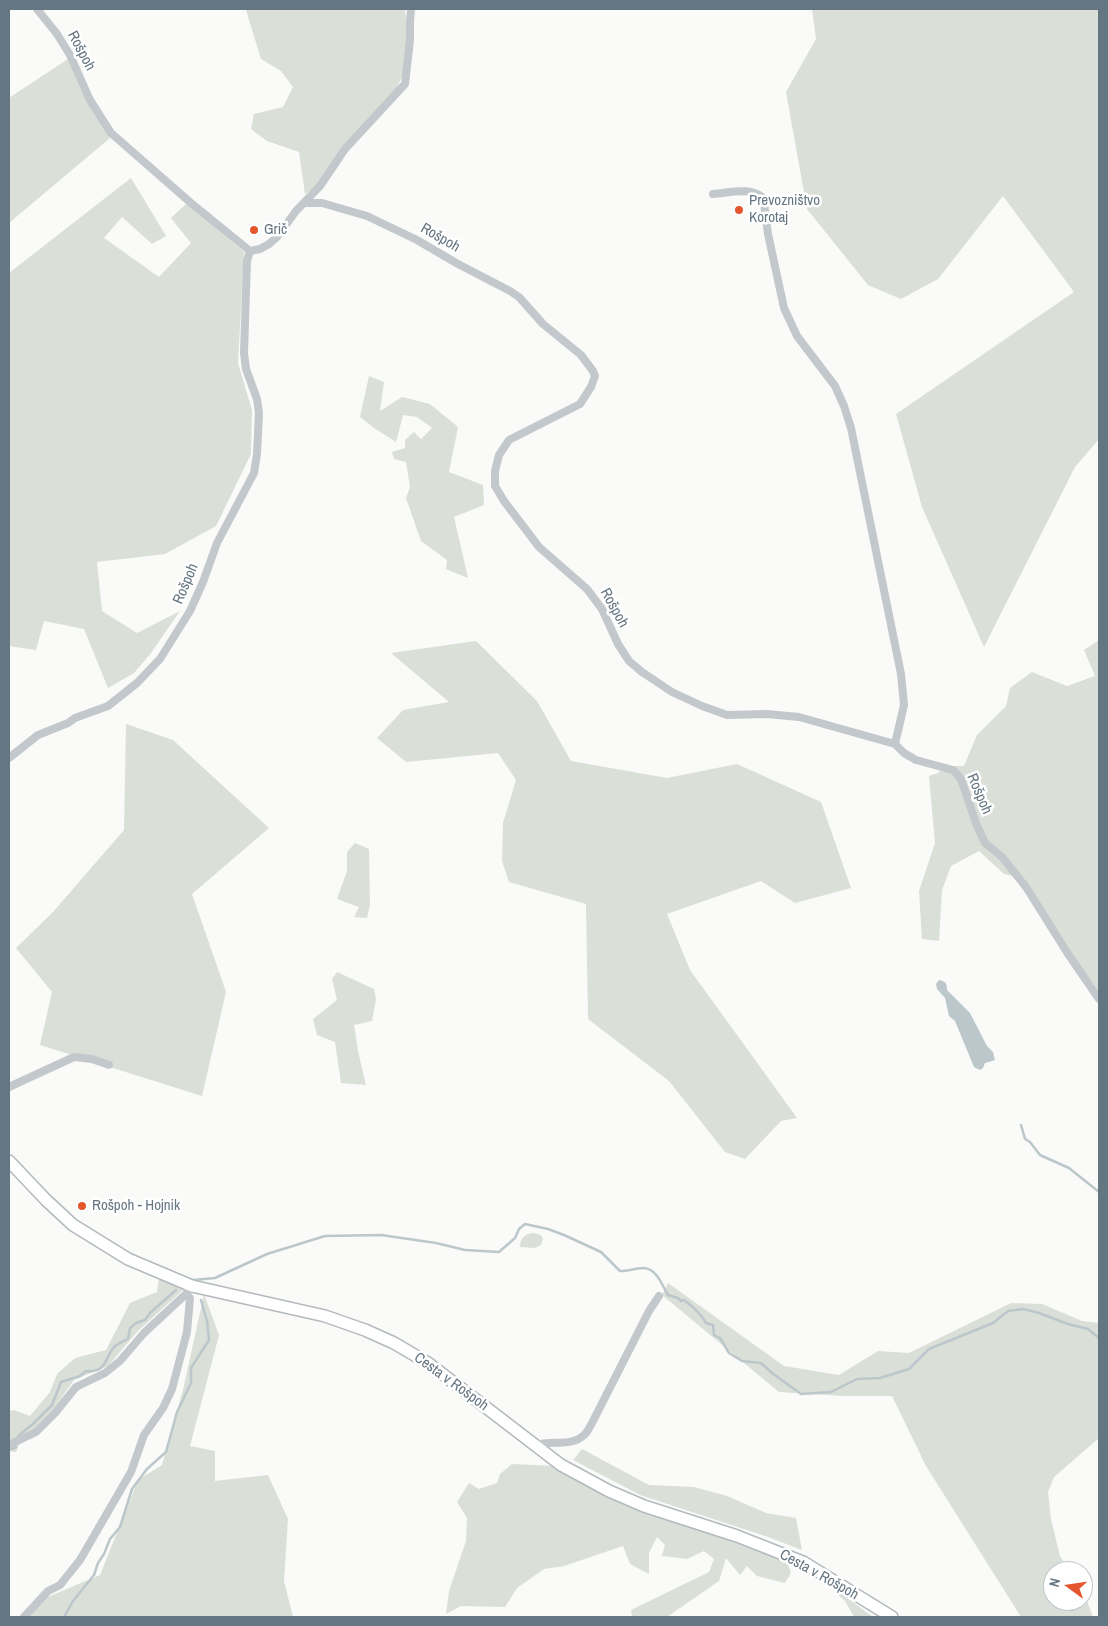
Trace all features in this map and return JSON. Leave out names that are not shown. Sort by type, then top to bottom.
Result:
[{"type":"street","name":"Rošpoh","points":[[9,758],[38,736],[75,718],[108,706],[137,683],[160,659],[190,611],[204,582],[217,543],[254,472],[259,414],[257,399],[246,369],[244,353],[247,261],[250,251],[191,203],[111,133],[90,100],[70,55],[38,9]]},
{"type":"street","points":[[250,251],[260,249],[269,244],[281,232],[296,211],[306,203],[320,186],[345,149],[405,84],[411,9]]},
{"type":"street","points":[[713,194],[745,191],[754,192],[762,196],[765,222],[784,308],[790,324],[835,386],[844,406],[851,428],[901,674],[904,705],[895,744]]},
{"type":"street","name":"Rošpoh","points":[[306,203],[322,203],[367,216],[417,240],[510,291],[519,297],[543,324],[581,355],[594,371],[595,376],[591,387],[580,404],[509,440],[498,455],[495,486],[539,547],[587,589],[602,609],[628,662],[672,692],[702,706],[727,714],[767,714],[799,717],[895,744],[904,753],[916,760],[953,770],[960,779],[985,843],[1002,857],[1026,887],[1077,968],[1099,999]]},
{"type":"street","points":[[9,1087],[74,1057],[87,1058],[108,1065]]},
{"type":"street","name":"Cesta v Rošpoh","points":[[9,1161],[73,1225],[128,1259],[189,1290],[325,1316],[365,1330],[428,1363],[561,1465],[609,1491],[644,1506],[769,1548],[803,1562],[892,1617]]},
{"type":"street","points":[[9,1445],[36,1432],[76,1387],[105,1372],[120,1361],[144,1332],[189,1290]]},
{"type":"street","points":[[24,1617],[48,1591],[60,1585],[80,1560],[131,1472],[144,1436],[163,1408],[172,1389],[187,1332],[189,1290]]},
{"type":"street","points":[[536,1445],[545,1442],[566,1443],[584,1436],[649,1311],[659,1296]]},
{"type":"shaded area","points":[[242,9],[405,9],[408,41],[404,72],[395,92],[317,186],[305,194],[299,152],[267,141],[251,129],[254,114],[283,107],[293,87],[281,71],[261,59],[246,10]]},
{"type":"shaded area","points":[[812,9],[1099,9],[1099,439],[1075,467],[984,647],[922,507],[896,414],[1074,292],[1003,196],[938,279],[901,299],[868,285],[807,209],[786,92],[816,39]]},
{"type":"shaded area","points":[[68,59],[87,100],[110,138],[9,223],[9,98]]},
{"type":"shaded area","points":[[131,178],[166,236],[152,244],[122,217],[104,238],[159,277],[191,243],[171,218],[187,203],[244,252],[238,363],[252,410],[251,454],[216,526],[165,554],[97,562],[102,611],[137,633],[180,611],[151,653],[134,673],[108,688],[84,629],[44,621],[36,650],[9,646],[9,273]]},
{"type":"shaded area","points":[[369,376],[384,382],[380,411],[402,397],[430,404],[458,427],[449,472],[483,485],[484,505],[454,517],[468,578],[446,569],[447,560],[421,541],[406,498],[410,487],[406,462],[394,459],[392,452],[405,448],[405,440],[414,432],[421,439],[432,428],[417,417],[403,415],[396,442],[360,417]]},
{"type":"shaded area","points":[[1099,640],[1099,992],[1055,932],[1025,879],[1004,874],[979,851],[951,866],[942,890],[939,941],[922,939],[919,891],[935,843],[929,776],[938,773],[945,766],[964,766],[977,735],[1006,706],[1010,688],[1032,672],[1067,686],[1095,676],[1084,650]]},
{"type":"shaded area","points":[[476,641],[537,701],[571,761],[667,778],[737,764],[821,802],[851,888],[795,903],[761,881],[667,914],[690,970],[797,1118],[781,1121],[745,1159],[725,1152],[669,1081],[588,1019],[586,904],[509,882],[502,861],[503,823],[516,780],[498,753],[406,762],[377,738],[403,710],[449,702],[391,653]]},
{"type":"shaded area","points":[[126,724],[173,740],[269,828],[192,894],[226,992],[202,1096],[40,1045],[52,992],[16,948],[53,912],[124,830]]},
{"type":"shaded area","points":[[355,843],[369,849],[370,904],[367,918],[354,917],[359,907],[337,899],[347,871],[347,852]]},
{"type":"shaded area","points":[[337,972],[374,989],[376,999],[372,1021],[354,1025],[366,1085],[341,1083],[335,1042],[317,1035],[313,1019],[337,1000],[332,979]]},
{"type":"shaded area","points":[[939,980],[945,982],[947,990],[970,1013],[987,1046],[993,1052],[995,1060],[985,1063],[980,1070],[974,1067],[955,1021],[949,1016],[945,998],[937,989],[936,984]]},
{"type":"shaded area","points":[[533,1233],[541,1235],[543,1239],[541,1245],[535,1248],[520,1247],[524,1237]]},
{"type":"shaded area","points":[[159,1277],[185,1288],[137,1332],[108,1366],[74,1380],[54,1408],[32,1431],[23,1435],[16,1452],[9,1451],[9,1411],[14,1410],[30,1416],[50,1392],[57,1374],[75,1358],[106,1350],[130,1303],[157,1292]]},
{"type":"shaded area","points":[[668,1283],[784,1366],[839,1375],[878,1351],[909,1353],[1011,1303],[1042,1304],[1082,1321],[1099,1323],[1099,1438],[1054,1477],[1048,1492],[1051,1519],[1060,1556],[1063,1561],[1043,1561],[1043,1611],[1091,1611],[1093,1617],[1021,1617],[926,1466],[892,1396],[843,1396],[779,1392],[662,1295]]},
{"type":"shaded area","points":[[204,1294],[219,1335],[190,1446],[215,1451],[215,1481],[268,1475],[288,1519],[284,1581],[293,1617],[30,1617],[43,1599],[100,1575],[138,1480],[162,1465],[183,1390]]},
{"type":"shaded area","points":[[582,1449],[649,1485],[694,1487],[727,1496],[766,1513],[796,1518],[802,1550],[640,1495],[573,1460]]},
{"type":"shaded area","points":[[512,1464],[555,1466],[702,1528],[786,1559],[791,1573],[785,1583],[757,1576],[747,1566],[740,1575],[726,1558],[719,1581],[667,1617],[632,1617],[631,1610],[709,1572],[714,1559],[704,1551],[687,1559],[662,1556],[665,1545],[657,1537],[649,1553],[649,1574],[630,1564],[623,1546],[564,1566],[544,1569],[517,1588],[505,1607],[461,1606],[446,1614],[449,1591],[466,1541],[467,1518],[457,1502],[469,1483],[479,1489],[497,1483],[500,1474]]},
{"type":"shaded area","points":[[816,1575],[873,1617],[854,1617],[845,1601]]},
{"type":"waterway","points":[[1021,1125],[1025,1139],[1030,1142],[1040,1155],[1069,1168],[1099,1192]]},
{"type":"waterway","points":[[193,1280],[215,1278],[267,1254],[325,1236],[381,1235],[436,1243],[465,1250],[499,1252],[515,1238],[519,1229],[525,1224],[548,1229],[601,1252],[620,1271],[649,1269],[659,1278],[668,1295],[681,1301],[684,1300],[706,1323],[713,1325],[714,1335],[720,1338],[729,1353],[742,1361],[761,1363],[801,1394],[831,1392],[857,1379],[880,1378],[909,1369],[929,1349],[993,1323],[1008,1311],[1023,1309],[1039,1313],[1088,1329],[1099,1338]]},
{"type":"waterway","points":[[18,1436],[52,1405],[61,1382],[80,1376],[86,1371],[98,1370],[114,1347],[128,1339],[130,1328],[136,1323],[145,1320],[150,1313],[176,1290]]},
{"type":"waterway","points":[[64,1617],[73,1601],[94,1575],[110,1539],[120,1527],[132,1489],[147,1469],[166,1452],[177,1412],[191,1383],[191,1368],[209,1340],[207,1321],[201,1300]]},
{"type":"waterway","points":[[9,1450],[16,1447]]},
{"type":"place","name":"Prevozništvo Korotaj","points":[[739,210]]},
{"type":"place","name":"Grič","points":[[254,230]]},
{"type":"place","name":"Rošpoh - Hojnik","points":[[82,1206]]}]
